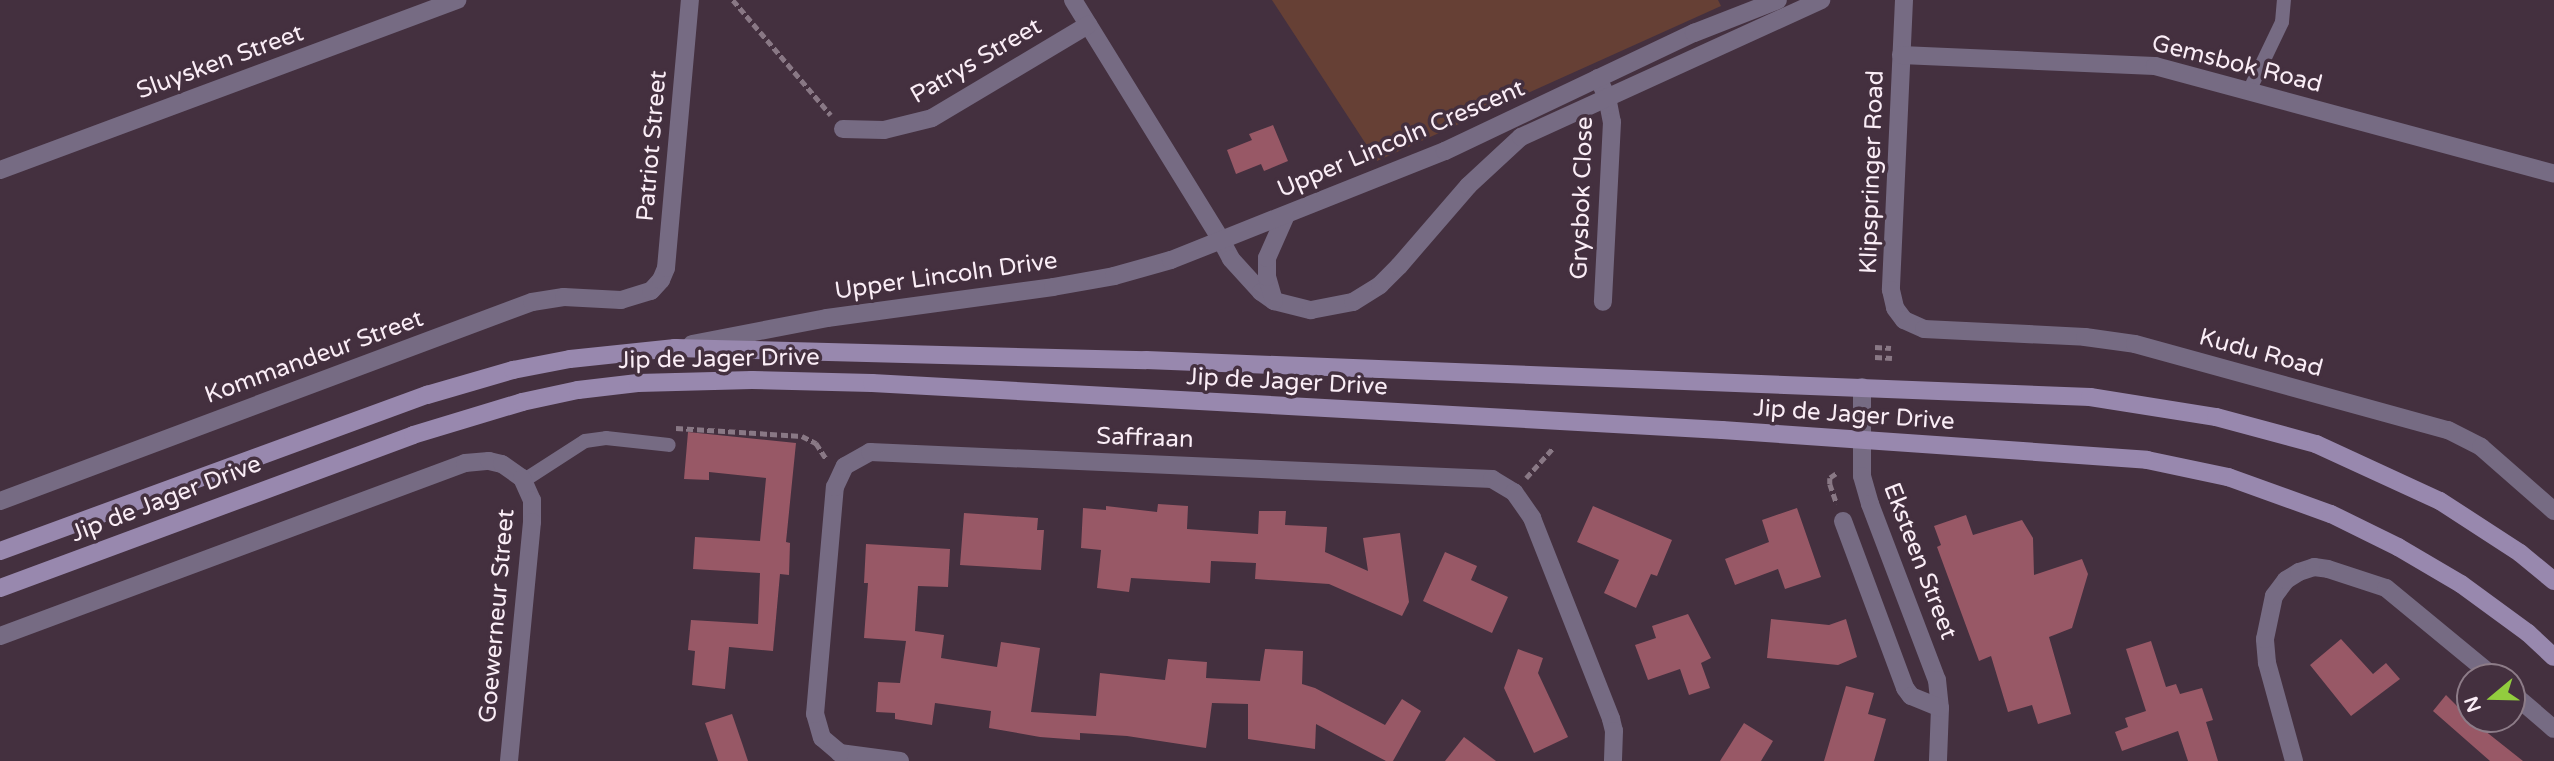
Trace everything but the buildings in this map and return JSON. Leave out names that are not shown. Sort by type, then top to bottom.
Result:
[{"type":"main road","name":"Jip de Jager Drive","points":[[0,551],[427,395],[570,359],[675,348],[1146,360],[2090,397],[2216,417],[2316,444],[2440,501],[2520,553],[2554,580]]},
{"type":"main road","name":"Jip de Jager Drive","points":[[0,588],[413,435],[522,402],[578,390],[638,383],[752,380],[872,383],[1861,439],[2147,460],[2228,477],[2330,514],[2398,547],[2460,584],[2528,633],[2554,656]]},
{"type":"street","name":"Sluysken Street","points":[[0,170],[457,0]]},
{"type":"street","name":"Patriot Street","points":[[651,292],[662,280],[666,268],[690,0]]},
{"type":"street","points":[[1073,0],[1231,259],[1261,292],[1274,301],[1298,309],[1324,310],[1367,295],[1399,266],[1502,151],[1550,121],[1821,0]]},
{"type":"street","name":"Upper Lincoln Crescent","points":[[1221,240],[1445,151],[1695,33],[1778,0]]},
{"type":"street","name":"Klipspringer Road","points":[[1904,0],[1892,299],[1904,320],[1924,329]]},
{"type":"street","name":"Patrys Street","points":[[843,129],[884,130],[932,118],[1088,24]]},
{"type":"street","name":"Gemsbok Road","points":[[1901,55],[2155,66],[2554,174]]},
{"type":"street","name":"Grysbok Close","points":[[1598,78],[1607,97],[1612,122],[1603,302]]},
{"type":"street","points":[[1274,301],[1267,277],[1267,258],[1286,215]]},
{"type":"street","name":"Upper Lincoln Drive","points":[[675,348],[827,318],[1114,276],[1171,260],[1221,240]]},
{"type":"street","name":"Kommandeur Street","points":[[0,501],[532,302],[564,297],[621,300],[651,292]]},
{"type":"street","name":"Kudu Road","points":[[1924,329],[2122,342],[2448,430],[2481,447],[2554,511]]},
{"type":"street","name":"Eksteen Street","points":[[1863,387],[1862,476],[1870,505],[1927,648],[1937,680],[1940,708],[1938,761]]},
{"type":"street","name":"Saffraan","points":[[837,477],[854,458],[870,452],[886,451],[1481,477],[1503,484],[1514,492]]},
{"type":"street","points":[[0,636],[465,463],[477,460],[502,464],[522,479]]},
{"type":"street","points":[[837,477],[815,715],[822,738],[840,753],[900,761]]},
{"type":"street","name":"Goewerneur Street","points":[[509,761],[532,522],[532,500],[522,479]]},
{"type":"street","points":[[1514,492],[1532,518],[1611,719],[1614,731],[1613,761]]},
{"type":"street","points":[[1843,521],[1905,688],[1911,696],[1940,708]]},
{"type":"street","points":[[2294,761],[2267,663],[2265,639],[2274,596],[2286,580],[2299,572],[2314,567],[2328,569],[2367,579],[2386,588],[2477,663]]},
{"type":"street","points":[[2526,705],[2554,729]]},
{"type":"lane","points":[[2249,91],[2282,22],[2284,0]]},
{"type":"lane","points":[[522,479],[585,441],[606,438],[669,444]]},
{"type":"path","points":[[733,0],[843,129]]},
{"type":"path","points":[[1875,347],[1891,348]]},
{"type":"path","points":[[1875,357],[1892,358]]},
{"type":"path","points":[[648,442],[659,434],[678,428],[802,436],[816,443],[837,477]]},
{"type":"path","points":[[1514,492],[1552,449]]},
{"type":"path","points":[[1832,491],[1830,478],[1836,474]]},
{"type":"shaded area","points":[[1272,0],[1718,0],[1721,6],[1377,161]]}]
